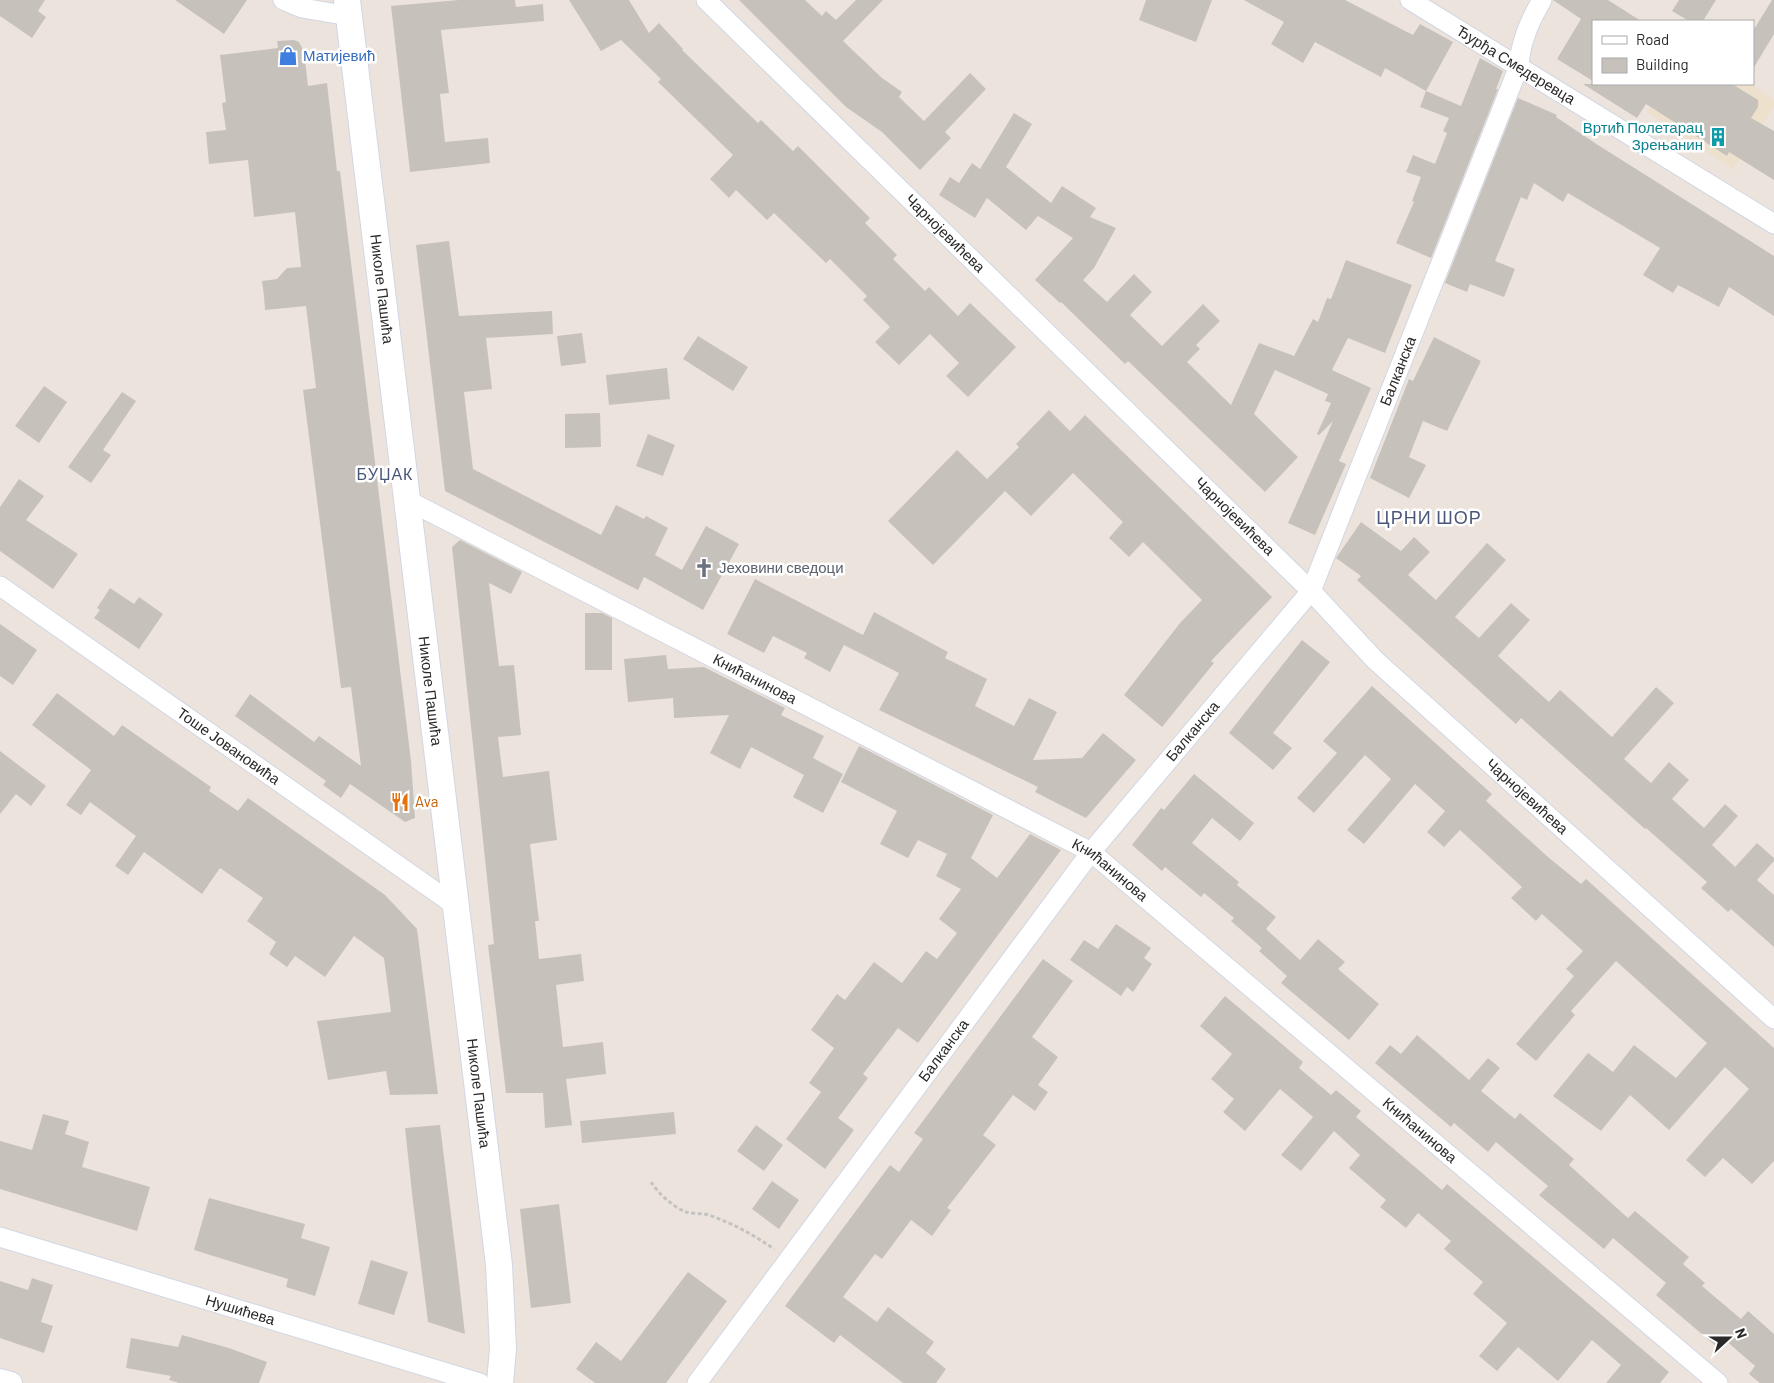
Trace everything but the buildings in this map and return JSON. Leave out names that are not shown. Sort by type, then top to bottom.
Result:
[{"type":"main road","name":"Николе Пашића","points":[[348,8],[500,1280],[503,1348],[500,1383]]},
{"type":"street","points":[[283,0],[302,8],[348,8]]},
{"type":"street","name":"Чарнојевићева","points":[[706,0],[1311,591],[1375,660],[1774,1019]]},
{"type":"street","name":"Ђурђа Смедеревца","points":[[1410,0],[1774,224]]},
{"type":"street","name":"Балканска","points":[[697,1383],[1092,852],[1311,591],[1519,66],[1520,52],[1525,37],[1542,0]]},
{"type":"street","name":"Книћанинова","points":[[407,500],[1092,852],[1718,1383]]},
{"type":"street","name":"Тоше Јовановића","points":[[0,586],[456,906]]},
{"type":"street","name":"Нушићева","points":[[0,1237],[480,1383]]},
{"type":"street","points":[[0,1380],[11,1383]]},
{"type":"path","points":[[650,1182],[658,1192],[684,1211],[708,1215],[731,1225],[756,1237],[788,1260]]},
{"type":"shaded area","name":"Вртић Полетарац Зрењанин","points":[[1664,85],[1752,85],[1774,100],[1774,107],[1733,169],[1647,112]]},
{"type":"place","name":"Матијевић","points":[[288,56]]},
{"type":"place","name":"Вртић Полетарац Зрењанин","points":[[1718,137]]},
{"type":"place","name":"Јеховини сведоци","points":[[704,568]]},
{"type":"place","name":"Ava","points":[[400,802]]},
{"type":"district","name":"БУЏАК","points":[[385,474]]},
{"type":"district","name":"ЦРНИ ШОР","points":[[1429,518]]}]
